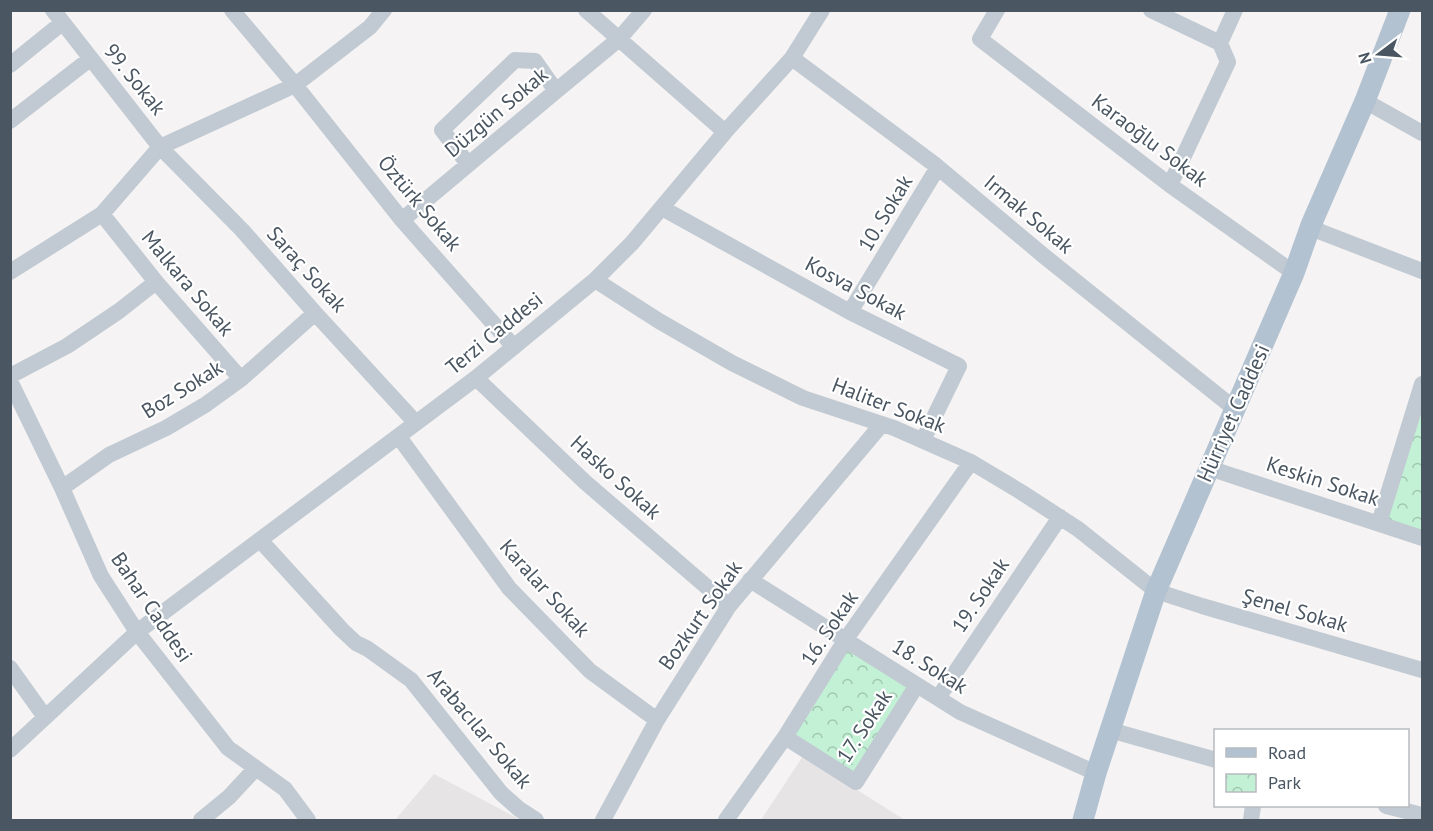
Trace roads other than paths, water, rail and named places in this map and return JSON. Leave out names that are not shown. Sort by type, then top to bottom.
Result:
[{"type":"main road","name":"Hürriyet Caddesi","points":[[1083,820],[1096,773],[1156,591],[1294,273],[1311,225],[1365,100],[1400,10]]},
{"type":"street","points":[[10,272],[102,214],[160,147],[295,85],[370,27],[384,10]]},
{"type":"street","points":[[586,10],[724,132]]},
{"type":"street","name":"Düzgün Sokak","points":[[402,220],[619,39],[644,10]]},
{"type":"street","name":"Terzi Caddesi","points":[[10,750],[137,632],[476,378],[595,280],[632,243],[724,132],[792,58],[822,10]]},
{"type":"street","name":"Karaoğlu Sokak","points":[[997,10],[981,39],[1170,185],[1294,273]]},
{"type":"street","points":[[1151,10],[1220,43],[1228,62],[1170,185]]},
{"type":"street","points":[[1220,43],[1235,10]]},
{"type":"street","name":"Öztürk Sokak","points":[[236,12],[402,220],[514,347]]},
{"type":"street","points":[[10,65],[58,17]]},
{"type":"street","name":"99. Sokak","points":[[58,17],[160,147]]},
{"type":"street","name":"Irmak Sokak","points":[[792,58],[939,168],[1044,256],[1235,409]]},
{"type":"street","points":[[10,120],[90,59]]},
{"type":"street","points":[[468,164],[442,130],[515,60],[535,62],[555,91]]},
{"type":"street","points":[[1365,100],[1422,133]]},
{"type":"street","name":"Saraç Sokak","points":[[160,147],[242,230],[416,423]]},
{"type":"street","name":"10. Sokak","points":[[850,312],[939,168]]},
{"type":"street","name":"Kosva Sokak","points":[[662,208],[850,312],[959,366],[923,440]]},
{"type":"street","name":"Malkara Sokak","points":[[102,214],[156,282],[241,379]]},
{"type":"street","points":[[1311,225],[1321,232],[1422,271]]},
{"type":"street","name":"Haliter Sokak","points":[[595,280],[659,321],[732,363],[803,398],[882,424],[971,462],[1078,529],[1156,591]]},
{"type":"street","points":[[10,376],[67,346],[156,282]]},
{"type":"street","name":"Boz Sokak","points":[[62,488],[109,455],[166,428],[205,405],[241,379],[315,313]]},
{"type":"street","name":"Hasko Sokak","points":[[476,378],[585,482],[729,606]]},
{"type":"street","name":"Bahar Caddesi","points":[[10,381],[62,488],[101,576],[137,632],[228,748],[285,789],[308,820]]},
{"type":"street","points":[[1379,523],[1422,384]]},
{"type":"street","name":"Bozkurt Sokak","points":[[603,820],[657,720],[729,606],[882,424]]},
{"type":"street","name":"Karalar Sokak","points":[[399,436],[509,588],[590,671],[657,720]]},
{"type":"street","name":"16. Sokak","points":[[726,820],[785,737],[846,639],[971,462]]},
{"type":"street","name":"Keskin Sokak","points":[[1209,468],[1422,538]]},
{"type":"street","name":"19. Sokak","points":[[938,698],[1060,517]]},
{"type":"street","name":"Arabacılar Sokak","points":[[260,540],[356,643],[411,680],[501,793],[536,820]]},
{"type":"street","name":"18. Sokak","points":[[750,580],[960,712],[1096,773]]},
{"type":"street","name":"Şenel Sokak","points":[[1156,591],[1422,670]]},
{"type":"street","points":[[10,668],[45,717]]},
{"type":"street","name":"17. Sokak","points":[[785,737],[856,782],[917,685]]},
{"type":"street","points":[[1110,730],[1214,760]]},
{"type":"street","points":[[201,820],[230,797],[256,768]]},
{"type":"street","points":[[1390,807],[1422,815]]}]
